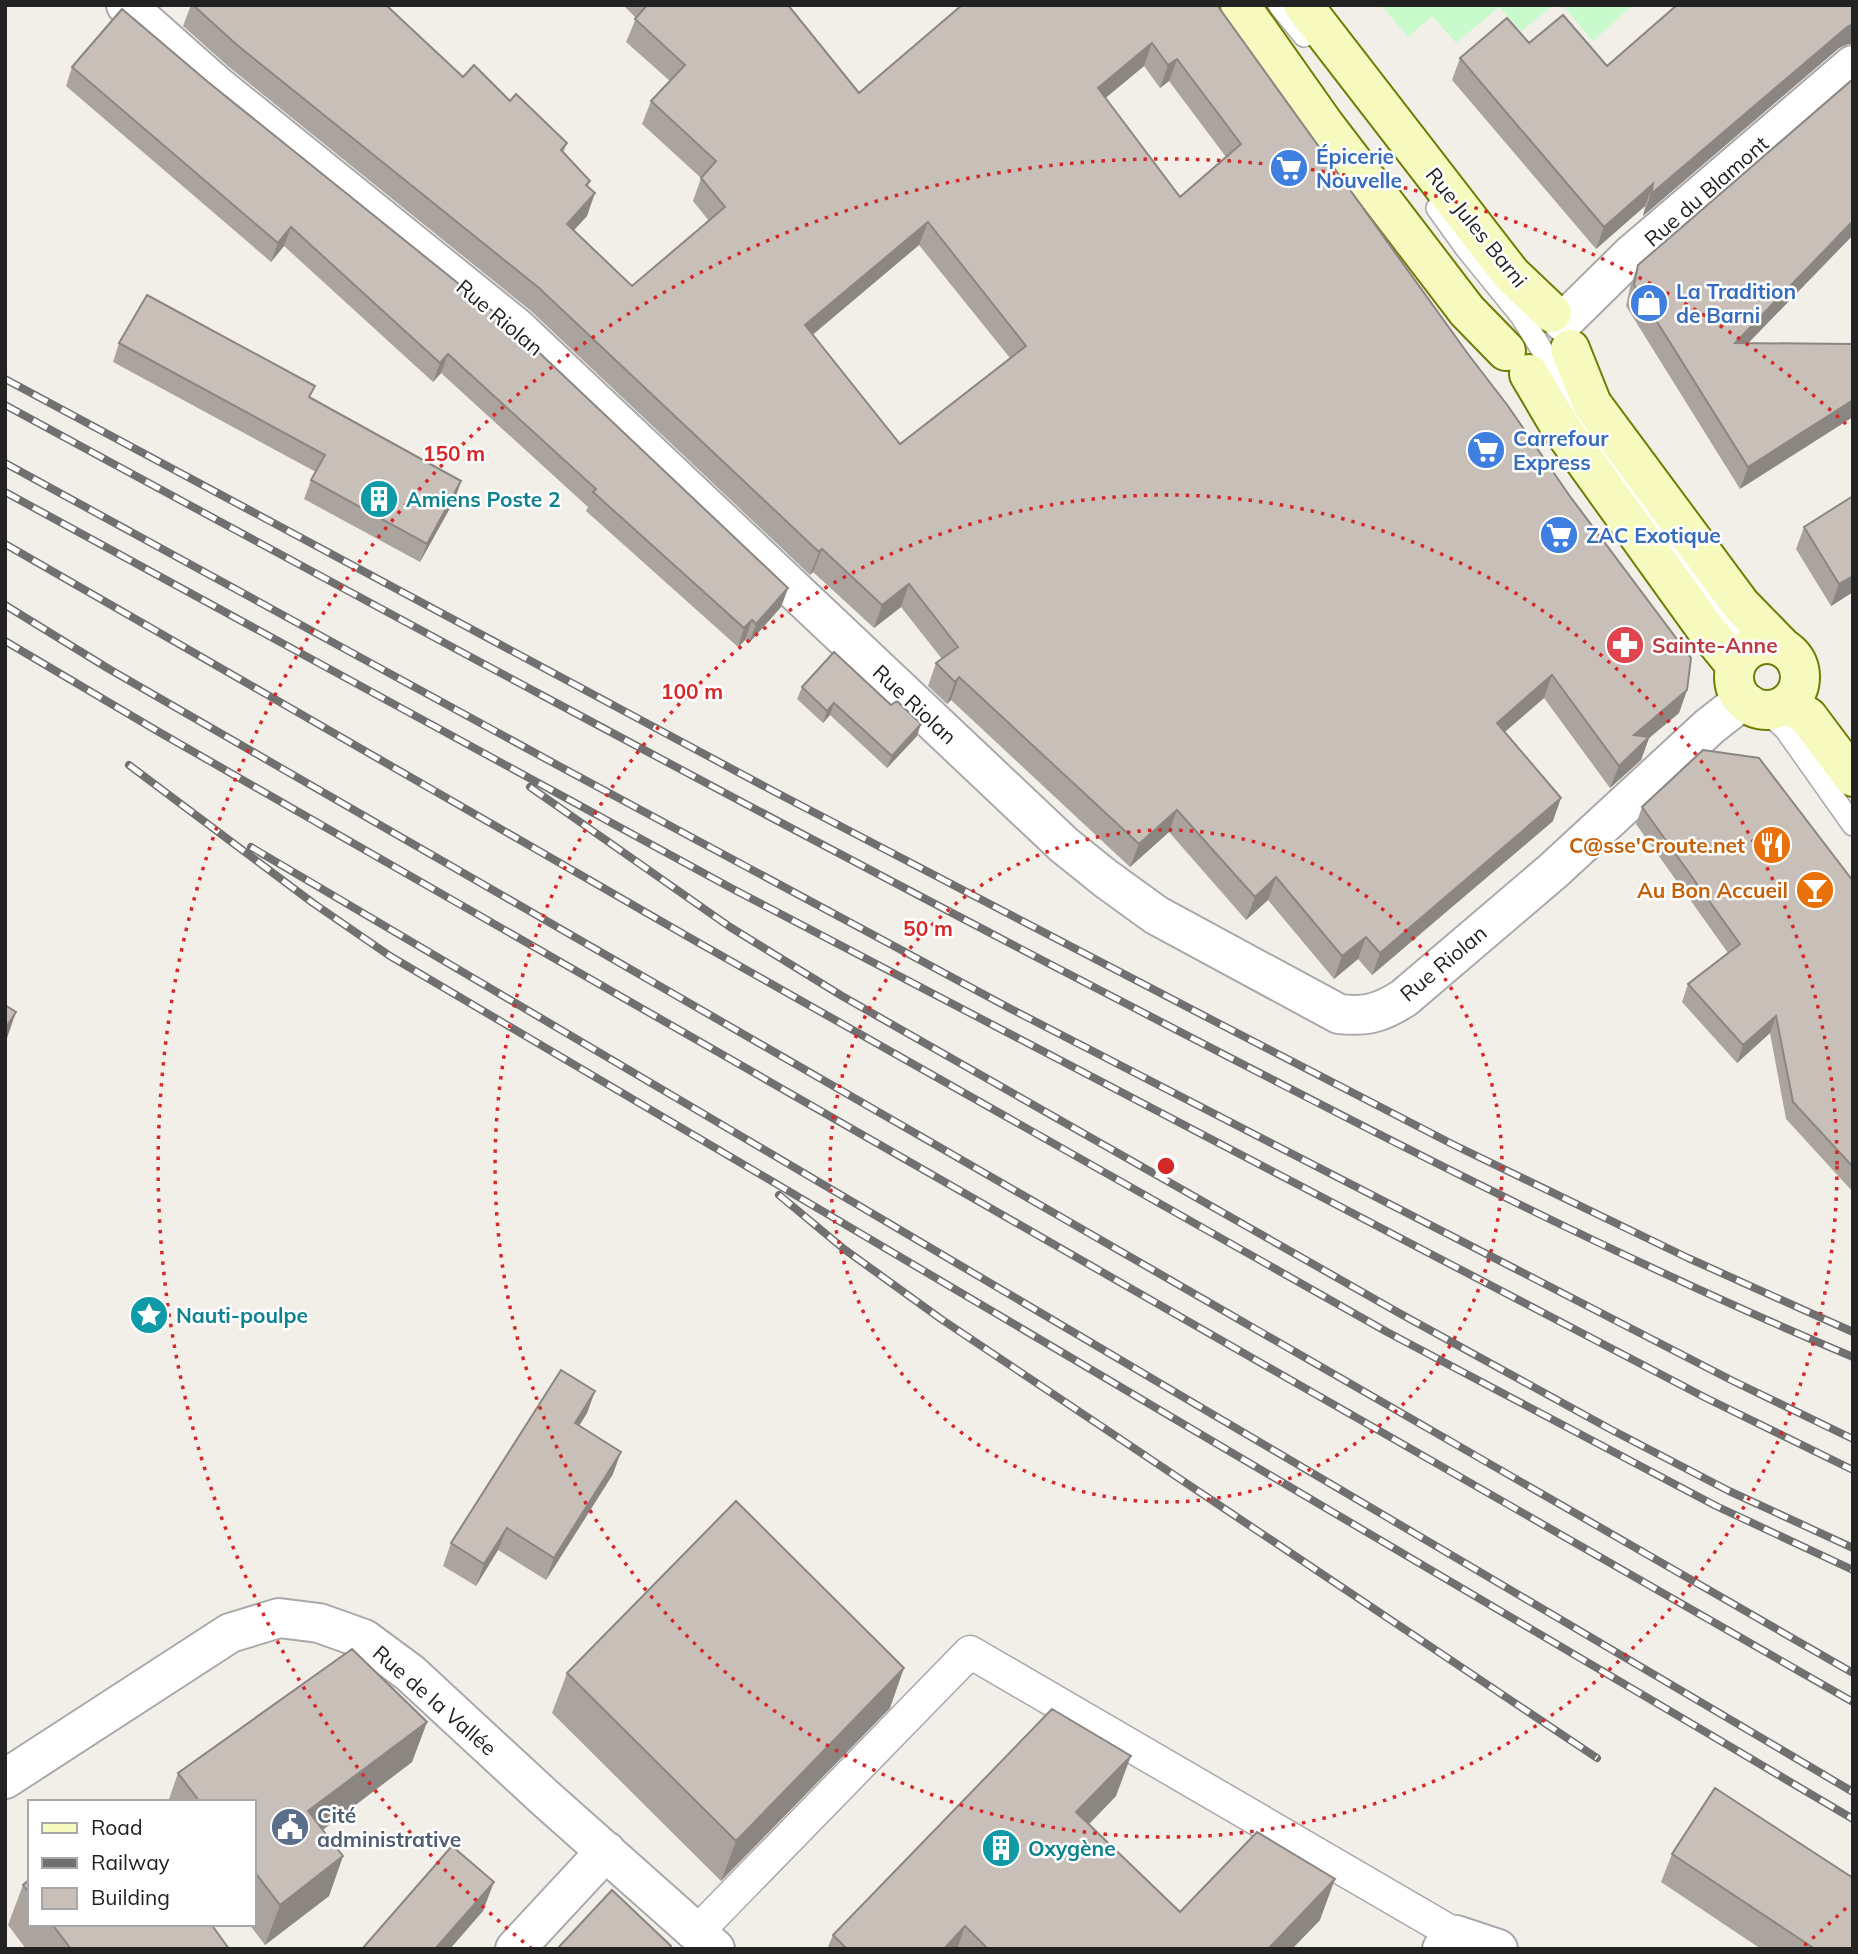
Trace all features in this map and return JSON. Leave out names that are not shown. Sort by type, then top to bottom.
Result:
[{"type":"main road","name":"Rue Jules Barni","points":[[1240,5],[1324,124],[1467,311],[1542,342],[1592,404],[1741,605],[1754,655]]},
{"type":"main road","name":"Rue Jules Barni","points":[[1303,5],[1511,274],[1542,342],[1559,425],[1697,617],[1754,655]]},
{"type":"main road","points":[[1767,706],[1794,696],[1801,678],[1796,659],[1754,655],[1736,687],[1741,696],[1767,706],[1808,717],[1853,777]]},
{"type":"street","name":"Rue Riolan","points":[[126,5],[215,84],[517,328],[1064,845],[1156,915],[1339,1014],[1358,1016],[1384,1010],[1404,998],[1553,871],[1710,726],[1737,705],[1767,706]]},
{"type":"street","name":"Rue du Blamont","points":[[1542,342],[1631,255],[1853,65]]},
{"type":"street","name":"Rue de la Vallée","points":[[5,1779],[230,1633],[279,1618],[319,1623],[364,1639],[410,1673],[706,1940]]},
{"type":"street","points":[[706,1940],[970,1651],[1449,1942],[1498,1949]]},
{"type":"street","points":[[515,1949],[606,1851]]},
{"type":"lane","points":[[1279,5],[1404,161],[1465,247],[1542,342]]},
{"type":"lane","points":[[1767,706],[1853,825]]},
{"type":"green space","points":[[1381,5],[1554,5],[1521,31],[1499,7],[1456,43],[1432,16],[1408,37]]},
{"type":"green space","points":[[1562,5],[1633,5],[1593,41]]},
{"type":"building","points":[[193,5],[386,5],[463,77],[474,65],[510,101],[516,94],[567,143],[561,150],[590,181],[586,185],[595,193],[567,224],[632,286],[725,207],[701,178],[716,161],[651,101],[685,65],[635,19],[647,5],[788,5],[859,93],[962,5],[1217,5],[1508,406],[1569,495],[1691,658],[1687,690],[1634,735],[1649,737],[1619,766],[1552,675],[1497,723],[1561,798],[1380,953],[1366,937],[1342,956],[1276,877],[1255,897],[1177,810],[1139,844],[959,677],[955,682],[936,663],[958,647],[909,584],[882,605],[822,549],[819,552],[539,288],[237,45]],"holes":[[[1152,43],[1168,65],[1177,59],[1241,144],[1180,197],[1098,88]],[[928,222],[1026,346],[900,444],[805,325]]]},
{"type":"building","points":[[1677,5],[1853,5],[1853,24],[1651,194],[1653,184],[1604,227],[1460,58],[1507,18],[1529,43],[1563,15],[1607,66]]},
{"type":"building","points":[[122,9],[208,82],[510,325],[788,588],[756,624],[752,620],[744,628],[593,492],[596,489],[448,354],[440,363],[291,227],[278,243],[72,67]]},
{"type":"building","points":[[1853,79],[1853,221],[1735,343],[1853,344],[1853,400],[1748,467],[1634,285],[1638,265]]},
{"type":"building","points":[[147,295],[315,386],[309,397],[461,481],[427,544],[311,480],[325,455],[119,343]]},
{"type":"building","points":[[1853,496],[1853,576],[1839,584],[1804,527]]},
{"type":"building","points":[[834,652],[891,705],[897,701],[921,724],[892,756],[834,703],[827,711],[802,687]]},
{"type":"building","points":[[1703,750],[1759,758],[1853,881],[1853,1167],[1793,1102],[1776,1016],[1743,1045],[1688,984],[1740,944],[1642,807]]},
{"type":"building","points":[[5,1005],[16,1012],[5,1029]]},
{"type":"building","points":[[561,1370],[595,1391],[575,1423],[621,1452],[554,1558],[507,1528],[484,1564],[451,1543]]},
{"type":"building","points":[[736,1501],[904,1668],[736,1841],[567,1673]]},
{"type":"building","name":"Cité administrative","points":[[352,1649],[427,1722],[308,1811],[343,1856],[280,1905],[256,1874],[256,1800],[198,1800],[178,1773]]},
{"type":"building","points":[[1052,1709],[1131,1756],[1076,1812],[1180,1912],[1257,1832],[1335,1879],[1268,1949],[988,1949],[965,1926],[944,1949],[847,1949],[833,1935]]},
{"type":"building","points":[[1715,1788],[1853,1878],[1853,1949],[1815,1949],[1672,1854]]},
{"type":"building","points":[[452,1846],[494,1882],[435,1949],[362,1949]]},
{"type":"building","points":[[612,1890],[671,1946],[669,1949],[557,1949]]},
{"type":"building","points":[[54,1926],[212,1926],[229,1949],[71,1949]]},
{"type":"railway","points":[[5,379],[775,792],[1454,1145],[1688,1258],[1853,1332]]},
{"type":"railway","points":[[5,405],[683,771],[1280,1083],[1564,1226],[1853,1357]]},
{"type":"railway","points":[[5,463],[1011,1009],[1733,1381],[1853,1439]]},
{"type":"railway","points":[[5,492],[731,888],[1706,1398],[1853,1470]]},
{"type":"railway","points":[[5,544],[699,943],[1387,1332],[1716,1506],[1853,1570]]},
{"type":"railway","points":[[5,605],[109,669],[1853,1673]]},
{"type":"railway","points":[[5,641],[159,732],[1853,1702]]},
{"type":"railway","points":[[129,765],[313,903],[390,956],[1853,1819]]},
{"type":"railway","points":[[530,787],[730,927],[842,996],[1399,1313],[1610,1429],[1729,1491],[1853,1548]]},
{"type":"railway","points":[[251,847],[1853,1792]]},
{"type":"railway","points":[[779,1195],[844,1249],[941,1319],[1597,1758]]},
{"type":"place","name":"Épicerie Nouvelle","points":[[1289,168]]},
{"type":"place","name":"La Tradition de Barni","points":[[1649,303]]},
{"type":"place","name":"Carrefour Express","points":[[1486,450]]},
{"type":"place","name":"Amiens Poste 2","points":[[379,499]]},
{"type":"place","name":"ZAC Exotique","points":[[1559,535]]},
{"type":"place","name":"Sainte-Anne","points":[[1625,645]]},
{"type":"place","name":"C@sse'Croute.net","points":[[1772,845]]},
{"type":"place","name":"Au Bon Accueil","points":[[1815,890]]},
{"type":"place","name":"Nauti-poulpe","points":[[149,1315]]},
{"type":"place","name":"Cité administrative","points":[[290,1827]]},
{"type":"place","name":"Oxygène","points":[[1001,1848]]}]
